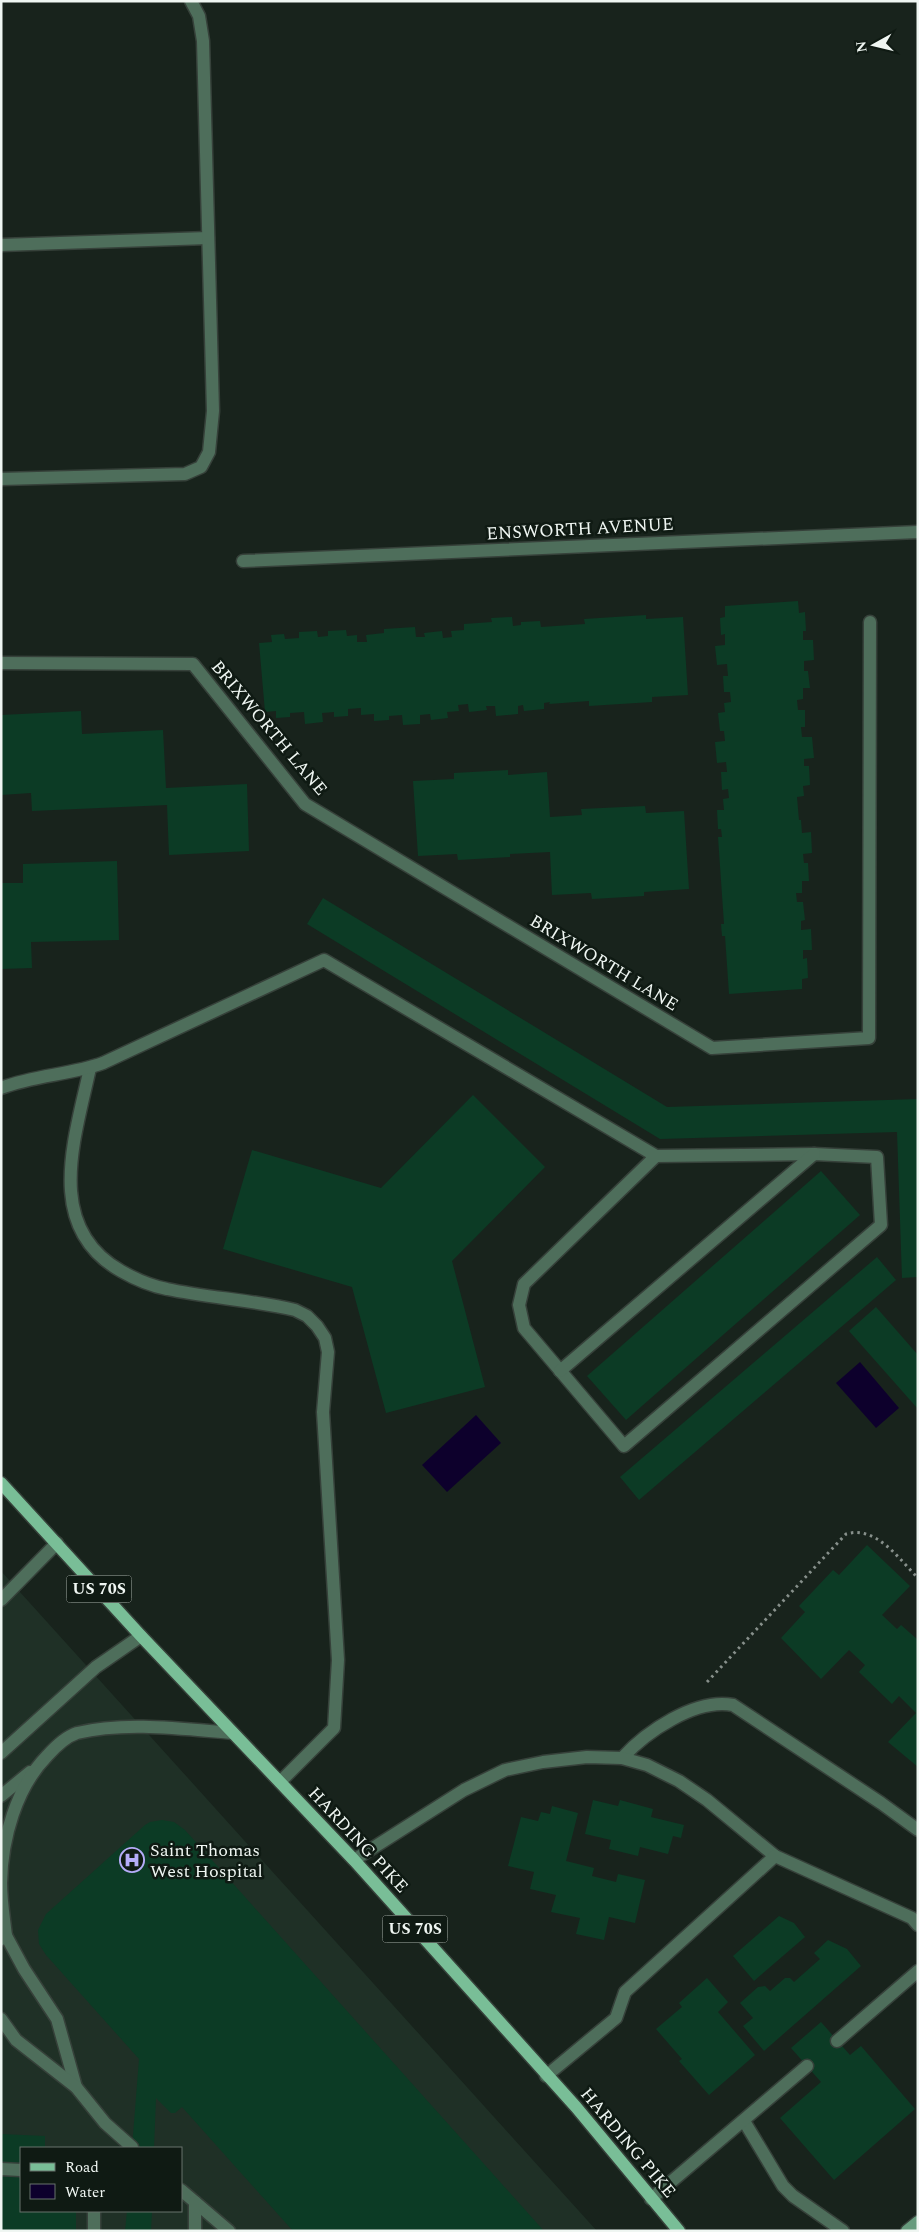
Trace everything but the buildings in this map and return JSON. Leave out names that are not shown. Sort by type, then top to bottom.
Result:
[{"type":"main road","name":"HARDING PIKE","points":[[1,1483],[141,1636],[354,1860],[576,2108],[678,2231]]},
{"type":"main road","points":[[907,2231],[918,2222]]},
{"type":"street","points":[[1,478],[185,474],[201,467],[209,452],[213,411],[203,40],[199,16],[191,1]]},
{"type":"street","points":[[1,245],[208,238]]},
{"type":"street","name":"ENSWORTH AVENUE","points":[[243,561],[918,532]]},
{"type":"street","name":"BRIXWORTH LANE","points":[[1,663],[193,664],[305,804],[712,1048],[870,1038],[870,622]]},
{"type":"street","points":[[1,1088],[17,1082],[90,1068],[120,1056],[324,960],[656,1156],[814,1154],[878,1157],[882,1225],[624,1446],[524,1328],[519,1305],[524,1284],[656,1156]]},
{"type":"street","points":[[90,1068],[70,1172],[73,1210],[79,1229],[89,1245],[116,1268],[136,1279],[165,1289],[280,1306],[294,1310],[307,1316],[325,1338],[328,1352],[324,1404],[338,1660],[334,1728],[280,1782]]},
{"type":"street","points":[[560,1371],[814,1154]]},
{"type":"street","points":[[1,1600],[57,1543]]},
{"type":"street","points":[[1,1753],[96,1667],[141,1636]]},
{"type":"street","points":[[622,1758],[637,1742],[653,1731],[706,1705],[722,1703],[732,1705],[882,1803],[918,1830]]},
{"type":"street","points":[[1,1796],[34,1769],[58,1745],[75,1734],[109,1729],[158,1727],[233,1733]]},
{"type":"street","points":[[354,1860],[464,1790],[506,1770],[544,1762],[587,1757],[622,1758],[646,1765],[679,1781],[707,1800],[775,1856],[912,1918],[918,1925]]},
{"type":"street","points":[[34,1769],[16,1804],[5,1850],[1,1882],[3,1934],[58,2019],[76,2087]]},
{"type":"street","points":[[546,2076],[616,2018],[625,1992],[775,1856]]},
{"type":"street","points":[[837,2041],[918,1971]]},
{"type":"street","points":[[1,2019],[16,2040],[76,2087],[105,2123],[132,2147]]},
{"type":"street","points":[[651,2198],[807,2066]]},
{"type":"street","points":[[744,2121],[783,2186],[799,2201],[843,2231]]},
{"type":"street","points":[[1,2170],[20,2170]]},
{"type":"street","points":[[182,2191],[229,2231]]},
{"type":"street","points":[[195,2202],[195,2231]]},
{"type":"street","points":[[94,2212],[94,2231]]},
{"type":"path","points":[[706,1705],[700,1689],[846,1534],[864,1533],[878,1539],[918,1578]]},
{"type":"shaded area","name":"Saint Thomas West Hospital","points":[[1,1571],[597,2231],[1,2231]]},
{"type":"water","points":[[860,1362],[899,1408],[876,1428],[836,1383]]},
{"type":"water","points":[[476,1415],[501,1443],[447,1492],[422,1465]]},
{"type":"place","name":"Saint Thomas West Hospital","points":[[132,1860]]}]
